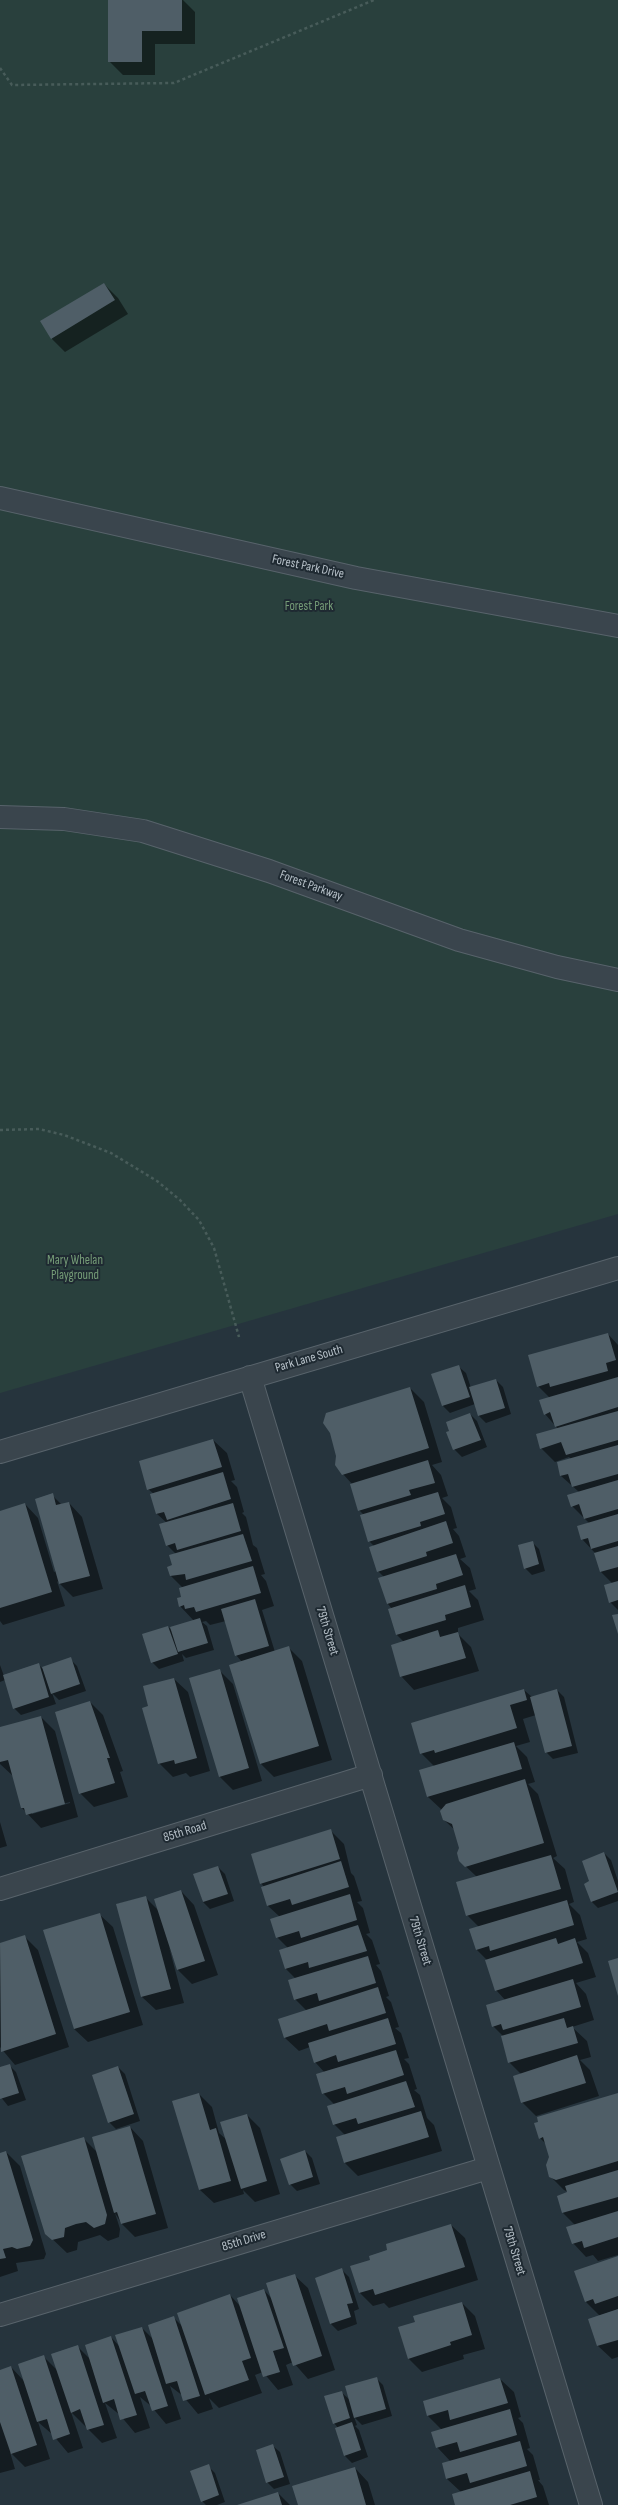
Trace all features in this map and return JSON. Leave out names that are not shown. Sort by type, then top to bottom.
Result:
[{"type":"street","name":"Forest Park Drive","points":[[0,498],[356,578],[618,626]]},
{"type":"street","name":"Forest Parkway","points":[[0,817],[64,819],[143,831],[269,871],[459,940],[557,967],[618,980]]},
{"type":"street","name":"Park Lane South","points":[[0,1452],[618,1268]]},
{"type":"street","name":"79th Street","points":[[250,1377],[488,2168],[592,2505]]},
{"type":"street","name":"85th Road","points":[[0,1889],[371,1775]]},
{"type":"street","name":"85th Drive","points":[[0,2315],[488,2168]]},
{"type":"path","points":[[0,68],[12,85],[174,82],[374,0]]},
{"type":"path","points":[[0,1130],[39,1129],[64,1135],[111,1153],[156,1181],[180,1200],[199,1220],[214,1248],[239,1337]]},
{"type":"green space","name":"Forest Park","points":[[0,0],[618,0],[618,1214],[0,1393]]},
{"type":"building","points":[[108,0],[182,0],[182,31],[142,31],[142,62],[108,62]]},
{"type":"building","points":[[104,283],[115,300],[51,339],[40,321]]},
{"type":"building","points":[[608,1333],[616,1360],[606,1363],[608,1371],[550,1387],[549,1383],[537,1387],[528,1355]]},
{"type":"building","points":[[459,1365],[470,1397],[442,1406],[431,1374]]},
{"type":"building","points":[[618,1377],[618,1407],[555,1427],[550,1412],[544,1415],[539,1400]]},
{"type":"building","points":[[496,1379],[505,1408],[478,1416],[469,1387]]},
{"type":"building","points":[[410,1387],[429,1448],[342,1475],[335,1465],[336,1456],[330,1433],[323,1423],[326,1413]]},
{"type":"building","points":[[618,1411],[618,1440],[566,1455],[561,1442],[540,1449],[536,1434]]},
{"type":"building","points":[[470,1413],[481,1440],[453,1450],[446,1432],[449,1431],[446,1422]]},
{"type":"building","points":[[213,1439],[222,1467],[147,1490],[139,1461]]},
{"type":"building","points":[[618,1445],[618,1474],[572,1487],[568,1474],[560,1476],[557,1462]]},
{"type":"building","points":[[428,1460],[435,1483],[409,1490],[411,1495],[358,1511],[350,1484]]},
{"type":"building","points":[[223,1472],[231,1499],[167,1520],[164,1512],[156,1514],[150,1494]]},
{"type":"building","points":[[618,1480],[618,1509],[584,1519],[579,1504],[571,1507],[567,1495]]},
{"type":"building","points":[[438,1492],[445,1514],[420,1522],[421,1526],[368,1542],[360,1515]]},
{"type":"building","points":[[53,1493],[56,1505],[69,1502],[90,1576],[59,1584],[35,1499]]},
{"type":"building","points":[[25,1503],[52,1592],[0,1608],[0,1511]]},
{"type":"building","points":[[233,1503],[241,1531],[177,1550],[175,1543],[166,1546],[159,1524]]},
{"type":"building","points":[[618,1514],[618,1541],[591,1549],[588,1538],[581,1540],[577,1526]]},
{"type":"building","points":[[446,1521],[453,1543],[426,1552],[427,1556],[377,1572],[369,1547]]},
{"type":"building","points":[[243,1534],[252,1561],[186,1580],[185,1574],[170,1576],[167,1567],[172,1565],[169,1555]]},
{"type":"building","points":[[533,1541],[539,1564],[524,1569],[518,1545]]},
{"type":"building","points":[[618,1546],[618,1567],[600,1572],[594,1553]]},
{"type":"building","points":[[456,1554],[463,1575],[436,1584],[437,1589],[387,1604],[378,1578]]},
{"type":"building","points":[[253,1566],[261,1593],[196,1612],[194,1607],[185,1609],[184,1605],[179,1607],[177,1598],[181,1597],[179,1588]]},
{"type":"building","points":[[618,1581],[618,1600],[609,1603],[604,1585]]},
{"type":"building","points":[[465,1585],[471,1607],[445,1615],[446,1620],[396,1635],[388,1609]]},
{"type":"building","points":[[255,1599],[269,1646],[235,1656],[221,1609]]},
{"type":"building","points":[[618,1614],[618,1634],[612,1615]]},
{"type":"building","points":[[200,1618],[208,1643],[178,1652],[170,1627]]},
{"type":"building","points":[[168,1626],[178,1654],[151,1663],[142,1634]]},
{"type":"building","points":[[438,1630],[440,1637],[458,1632],[466,1658],[400,1677],[391,1645]]},
{"type":"building","points":[[289,1646],[319,1746],[260,1764],[229,1665]]},
{"type":"building","points":[[71,1657],[80,1684],[51,1694],[42,1667]]},
{"type":"building","points":[[39,1663],[49,1697],[13,1709],[3,1675]]},
{"type":"building","points":[[220,1669],[249,1768],[219,1777],[189,1678]]},
{"type":"building","points":[[174,1678],[197,1758],[175,1764],[174,1760],[158,1764],[142,1708],[148,1706],[143,1686]]},
{"type":"building","points":[[524,1689],[527,1700],[510,1705],[517,1728],[435,1753],[434,1750],[420,1754],[411,1723]]},
{"type":"building","points":[[557,1689],[572,1746],[545,1753],[530,1697]]},
{"type":"building","points":[[90,1701],[110,1758],[107,1758],[115,1783],[79,1794],[55,1712]]},
{"type":"building","points":[[41,1716],[65,1804],[26,1815],[24,1808],[21,1808],[8,1760],[0,1762],[0,1727]]},
{"type":"building","points":[[514,1742],[522,1769],[427,1797],[419,1770]]},
{"type":"building","points":[[525,1779],[544,1843],[465,1867],[459,1861],[457,1853],[459,1848],[452,1824],[443,1820],[440,1811],[446,1804]]},
{"type":"building","points":[[331,1829],[340,1859],[260,1884],[251,1854]]},
{"type":"building","points":[[604,1852],[618,1892],[591,1902],[584,1884],[589,1881],[582,1861]]},
{"type":"building","points":[[551,1855],[561,1889],[466,1916],[456,1882]]},
{"type":"building","points":[[341,1861],[349,1887],[292,1905],[290,1899],[267,1906],[261,1887]]},
{"type":"building","points":[[218,1866],[228,1894],[203,1902],[193,1874]]},
{"type":"building","points":[[181,1890],[205,1961],[177,1970],[154,1899]]},
{"type":"building","points":[[350,1894],[357,1920],[301,1938],[299,1931],[276,1938],[270,1919]]},
{"type":"building","points":[[146,1896],[171,1989],[141,1997],[116,1904]]},
{"type":"building","points":[[567,1900],[574,1925],[490,1951],[489,1946],[476,1950],[469,1929]]},
{"type":"building","points":[[100,1913],[130,2012],[74,2029],[43,1930]]},
{"type":"building","points":[[358,1925],[367,1951],[309,1968],[308,1962],[285,1969],[279,1950]]},
{"type":"building","points":[[25,1935],[56,2034],[1,2052],[0,1943]]},
{"type":"building","points":[[556,1938],[558,1944],[575,1938],[583,1963],[495,1991],[485,1960]]},
{"type":"building","points":[[368,1956],[376,1983],[319,2001],[317,1993],[294,2000],[288,1980]]},
{"type":"building","points":[[618,1958],[618,1996],[608,1961]]},
{"type":"building","points":[[573,1979],[581,2007],[503,2030],[501,2024],[492,2027],[486,2005]]},
{"type":"building","points":[[378,1987],[386,2013],[329,2031],[327,2024],[284,2038],[278,2019]]},
{"type":"building","points":[[388,2018],[396,2044],[338,2062],[336,2055],[314,2063],[308,2043]]},
{"type":"building","points":[[564,2018],[567,2028],[573,2026],[578,2043],[508,2063],[501,2036]]},
{"type":"building","points":[[396,2050],[404,2075],[347,2094],[345,2087],[322,2094],[316,2074]]},
{"type":"building","points":[[577,2055],[586,2083],[521,2103],[513,2076]]},
{"type":"building","points":[[10,2064],[19,2093],[0,2099],[0,2067]]},
{"type":"building","points":[[118,2066],[134,2114],[108,2123],[92,2075]]},
{"type":"building","points":[[406,2081],[415,2107],[358,2124],[356,2118],[333,2125],[327,2106]]},
{"type":"building","points":[[199,2093],[210,2130],[216,2128],[231,2181],[199,2190],[172,2101]]},
{"type":"building","points":[[618,2093],[618,2161],[556,2180],[549,2177],[546,2165],[549,2157],[543,2137],[539,2139],[534,2123],[538,2122],[537,2117]]},
{"type":"building","points":[[421,2111],[429,2137],[344,2163],[336,2137]]},
{"type":"building","points":[[247,2114],[267,2181],[241,2189],[220,2122]]},
{"type":"building","points":[[130,2126],[156,2214],[121,2224],[117,2212],[114,2213],[92,2137]]},
{"type":"building","points":[[84,2137],[107,2215],[105,2224],[94,2228],[86,2222],[76,2224],[65,2228],[64,2237],[52,2240],[45,2234],[21,2156]]},
{"type":"building","points":[[305,2150],[313,2177],[289,2185],[280,2159]]},
{"type":"building","points":[[6,2151],[33,2240],[30,2246],[17,2249],[12,2247],[3,2249],[6,2258],[0,2259],[0,2153]]},
{"type":"building","points":[[618,2170],[618,2197],[562,2213],[557,2196],[567,2192],[565,2186]]},
{"type":"building","points":[[618,2211],[618,2237],[584,2248],[582,2241],[572,2244],[566,2227]]},
{"type":"building","points":[[451,2224],[465,2267],[375,2295],[373,2289],[359,2293],[350,2266],[370,2260],[369,2256],[387,2250],[386,2244]]},
{"type":"building","points":[[618,2256],[618,2296],[595,2304],[593,2299],[585,2302],[574,2271]]},
{"type":"building","points":[[342,2268],[353,2303],[347,2304],[351,2317],[330,2324],[315,2278]]},
{"type":"building","points":[[295,2274],[322,2356],[293,2366],[266,2283]]},
{"type":"building","points":[[264,2289],[284,2348],[273,2351],[280,2372],[263,2377],[237,2298]]},
{"type":"building","points":[[230,2294],[251,2358],[242,2361],[249,2380],[205,2395],[177,2313]]},
{"type":"building","points":[[462,2302],[472,2335],[450,2342],[451,2345],[408,2359],[398,2327],[415,2322],[413,2316]]},
{"type":"building","points":[[618,2309],[618,2340],[597,2346],[588,2319]]},
{"type":"building","points":[[174,2316],[200,2396],[183,2401],[177,2381],[166,2384],[148,2325]]},
{"type":"building","points":[[142,2327],[168,2406],[152,2411],[145,2391],[135,2394],[115,2335]]},
{"type":"building","points":[[111,2336],[137,2415],[120,2420],[114,2399],[103,2403],[85,2345]]},
{"type":"building","points":[[78,2345],[104,2425],[87,2430],[80,2409],[71,2413],[51,2354]]},
{"type":"building","points":[[44,2355],[70,2434],[53,2440],[47,2419],[37,2422],[18,2364]]},
{"type":"building","points":[[11,2366],[37,2445],[11,2454],[0,2422],[0,2370]]},
{"type":"building","points":[[377,2377],[386,2409],[354,2418],[345,2386]]},
{"type":"building","points":[[500,2378],[508,2403],[450,2420],[448,2410],[427,2416],[423,2401]]},
{"type":"building","points":[[342,2391],[350,2418],[333,2424],[324,2396]]},
{"type":"building","points":[[510,2409],[517,2435],[460,2452],[457,2442],[436,2448],[431,2432]]},
{"type":"building","points":[[352,2422],[361,2450],[344,2456],[335,2428]]},
{"type":"building","points":[[520,2441],[527,2466],[470,2483],[467,2473],[446,2479],[442,2463]]},
{"type":"building","points":[[273,2444],[284,2477],[266,2483],[256,2450]]},
{"type":"building","points":[[209,2464],[219,2495],[201,2502],[190,2471]]},
{"type":"building","points":[[355,2467],[366,2505],[298,2505],[292,2486]]},
{"type":"building","points":[[530,2471],[537,2497],[510,2505],[455,2505],[452,2494]]},
{"type":"building","points":[[278,2492],[282,2505],[237,2505]]},
{"type":"park label","name":"Mary Whelan Playground","points":[[75,1268]]}]
